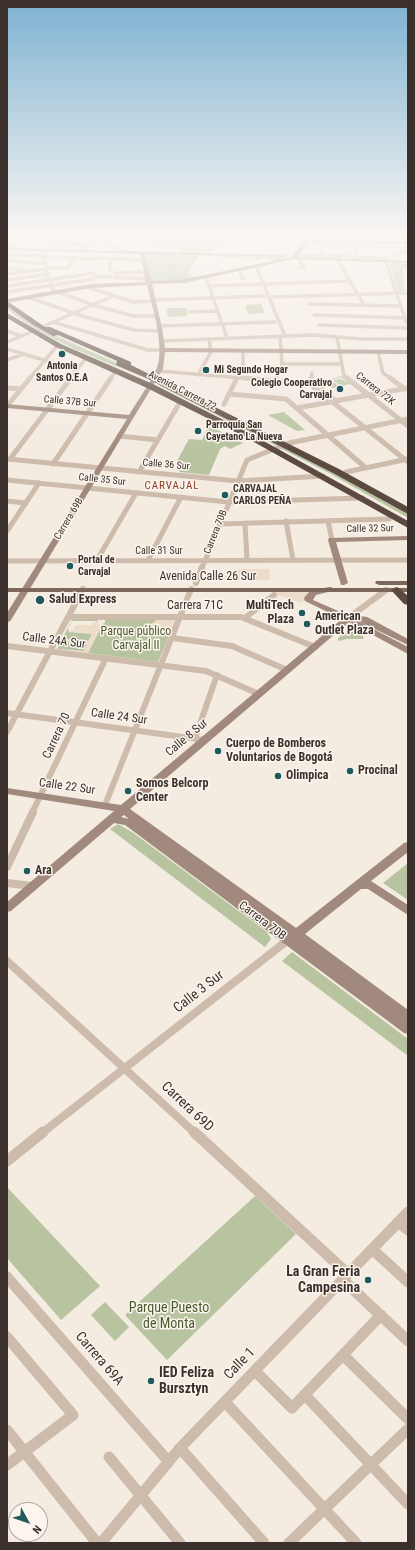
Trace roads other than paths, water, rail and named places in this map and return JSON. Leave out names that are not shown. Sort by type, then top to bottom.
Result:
[{"type":"highway","name":"Avenida Carrera 72","points":[[15,306],[46,331],[239,417],[323,476],[406,522]]},
{"type":"highway","name":"Avenida Carrera 72","points":[[16,306],[44,326],[154,379],[246,431]]},
{"type":"highway","name":"Avenida Carrera 72","points":[[7,311],[37,332],[116,371],[154,379]]},
{"type":"highway","name":"Avenida Carrera 72","points":[[7,315],[31,332],[86,358],[154,379],[180,402],[280,446],[346,472],[408,508]]},
{"type":"highway","points":[[239,417],[246,431]]},
{"type":"highway","name":"Avenida Carrera 72","points":[[280,446],[361,488],[393,512],[408,511]]},
{"type":"highway","points":[[335,482],[385,494]]},
{"type":"highway","points":[[393,512],[408,508]]},
{"type":"highway","points":[[393,512],[406,522]]},
{"type":"highway","points":[[391,590],[408,602]]},
{"type":"main road","name":"Avenida Calle 26 Sur","points":[[7,583],[28,586],[83,589],[408,583]]},
{"type":"main road","name":"Avenida Calle 26 Sur","points":[[7,590],[28,586],[194,586],[408,590]]},
{"type":"street","points":[[55,306],[137,331],[159,328],[275,322]]},
{"type":"street","points":[[44,326],[90,306]]},
{"type":"street","points":[[98,306],[137,316],[156,316]]},
{"type":"street","points":[[154,306],[163,359],[154,379],[198,375],[310,384],[364,428],[407,460]]},
{"type":"street","points":[[216,306],[226,338]]},
{"type":"street","points":[[270,306],[282,336],[282,364],[275,381]]},
{"type":"street","points":[[310,306],[324,336]]},
{"type":"street","points":[[319,325],[408,328],[401,306]]},
{"type":"street","points":[[190,312],[217,311]]},
{"type":"street","points":[[314,315],[406,318]]},
{"type":"street","points":[[53,322],[148,350],[408,352]]},
{"type":"street","points":[[7,331],[21,336]]},
{"type":"street","points":[[7,342],[31,332]]},
{"type":"street","points":[[161,341],[282,336],[408,339]]},
{"type":"street","points":[[300,336],[302,343]]},
{"type":"street","name":"Carrera 72K","points":[[337,337],[344,376],[408,426]]},
{"type":"street","points":[[198,375],[211,351],[209,339]]},
{"type":"street","points":[[7,406],[58,345]]},
{"type":"street","points":[[7,349],[77,370]]},
{"type":"street","points":[[224,404],[243,365],[243,351]]},
{"type":"street","points":[[378,352],[383,373],[407,389]]},
{"type":"street","points":[[7,360],[23,354]]},
{"type":"street","points":[[8,459],[86,358]]},
{"type":"street","points":[[282,364],[342,364]]},
{"type":"street","points":[[53,464],[116,371]]},
{"type":"street","points":[[310,384],[312,373]]},
{"type":"street","name":"Carrera 69B","points":[[8,618],[154,379]]},
{"type":"street","points":[[7,388],[21,389]]},
{"type":"street","points":[[297,408],[407,389]]},
{"type":"street","points":[[229,394],[286,399],[366,468]]},
{"type":"street","points":[[139,472],[180,402]]},
{"type":"street","name":"Calle 37B Sur","points":[[7,406],[131,417]]},
{"type":"street","points":[[280,446],[408,419]]},
{"type":"street","points":[[119,436],[158,440]]},
{"type":"street","name":"Carrera 70B","points":[[105,805],[172,638],[228,502],[247,460],[280,446]]},
{"type":"street","name":"Calle 36 Sur","points":[[8,459],[238,481],[323,476]]},
{"type":"street","points":[[346,472],[407,460]]},
{"type":"street","name":"Calle 35 Sur","points":[[7,480],[228,502],[363,498]]},
{"type":"street","points":[[7,531],[39,483]]},
{"type":"street","points":[[97,560],[136,493]]},
{"type":"street","points":[[148,560],[181,497]]},
{"type":"street","points":[[7,500],[26,503]]},
{"type":"street","points":[[219,524],[328,520],[393,512]]},
{"type":"street","points":[[328,520],[344,583]]},
{"type":"street","points":[[286,521],[293,560]]},
{"type":"street","points":[[245,523],[247,560]]},
{"type":"street","name":"Calle 32 Sur","points":[[332,540],[408,538]]},
{"type":"street","name":"Calle 31 Sur","points":[[7,561],[408,560]]},
{"type":"street","points":[[7,732],[83,589]]},
{"type":"street","points":[[329,589],[311,594],[309,596],[309,601],[346,617],[408,651]]},
{"type":"street","name":"Calle 8 Sur","points":[[7,908],[315,647],[346,617],[391,590]]},
{"type":"street","points":[[245,618],[274,595]]},
{"type":"street","name":"Carrera 71C","points":[[68,617],[245,618],[315,647]]},
{"type":"street","points":[[346,617],[364,619],[408,642]]},
{"type":"street","points":[[172,638],[232,646],[287,670]]},
{"type":"street","name":"Calle 24A Sur","points":[[7,646],[206,671],[259,694]]},
{"type":"street","name":"Carrera 70","points":[[7,867],[106,658]]},
{"type":"street","points":[[195,738],[217,675]]},
{"type":"street","name":"Calle 24 Sur","points":[[7,713],[205,740]]},
{"type":"street","name":"Calle 22 Sur","points":[[7,791],[105,805],[123,810]]},
{"type":"street","name":"Carrera 70B","points":[[123,810],[292,937],[408,1029]]},
{"type":"street","name":"Carrera 70B","points":[[112,818],[128,822],[408,1017]]},
{"type":"street","name":"Calle 3 Sur","points":[[7,1161],[292,937],[366,882],[408,846]]},
{"type":"street","points":[[366,882],[408,911]]},
{"type":"street","points":[[7,883],[32,886]]},
{"type":"street","name":"Carrera 69D","points":[[7,961],[125,1069],[346,1277],[381,1315],[408,1341]]},
{"type":"street","name":"Calle 1","points":[[101,1543],[180,1448],[408,1212]]},
{"type":"street","points":[[398,1222],[408,1230]]},
{"type":"street","points":[[372,1249],[408,1282]]},
{"type":"street","name":"Carrera 69A","points":[[7,1277],[169,1462]]},
{"type":"street","points":[[255,1371],[292,1408],[381,1315]]},
{"type":"street","points":[[7,1337],[73,1415],[7,1465]]},
{"type":"street","points":[[343,1355],[408,1419]]},
{"type":"street","points":[[305,1394],[408,1504]]},
{"type":"street","points":[[225,1402],[356,1543]]},
{"type":"street","points":[[289,1543],[408,1429]]},
{"type":"street","points":[[7,1430],[97,1543]]},
{"type":"street","points":[[180,1448],[264,1543]]},
{"type":"street","points":[[109,1457],[180,1543]]},
{"type":"place","name":"Antonia Santos O.E.A","points":[[62,354]]},
{"type":"place","name":"Mi Segundo Hogar","points":[[206,370]]},
{"type":"place","name":"Colegio Cooperativo Carvajal","points":[[340,389]]},
{"type":"place","name":"Parroquia San Cayetano La Nueva","points":[[198,431]]},
{"type":"place","name":"CARVAJAL CARLOS PEÑA","points":[[225,495]]},
{"type":"place","name":"Portal de Carvajal","points":[[70,566]]},
{"type":"place","name":"Salud Express","points":[[40,600]]},
{"type":"place","name":"MultiTech Plaza","points":[[302,613]]},
{"type":"place","name":"American Outlet Plaza","points":[[307,624]]},
{"type":"place","name":"Cuerpo de Bomberos Voluntarios de Bogotá","points":[[218,751]]},
{"type":"place","name":"Procinal","points":[[350,771]]},
{"type":"place","name":"Olimpica","points":[[278,776]]},
{"type":"place","name":"Somos Belcorp Center","points":[[128,791]]},
{"type":"place","name":"Ara","points":[[27,871]]},
{"type":"place","name":"La Gran Feria Campesina","points":[[368,1280]]},
{"type":"place","name":"IED Feliza Bursztyn","points":[[151,1381]]},
{"type":"district","name":"CARVAJAL","points":[[172,486]]},
{"type":"park label","name":"Parque público Carvajal II","points":[[136,639]]},
{"type":"park label","name":"Parque Puesto de Monta","points":[[169,1316]]}]
